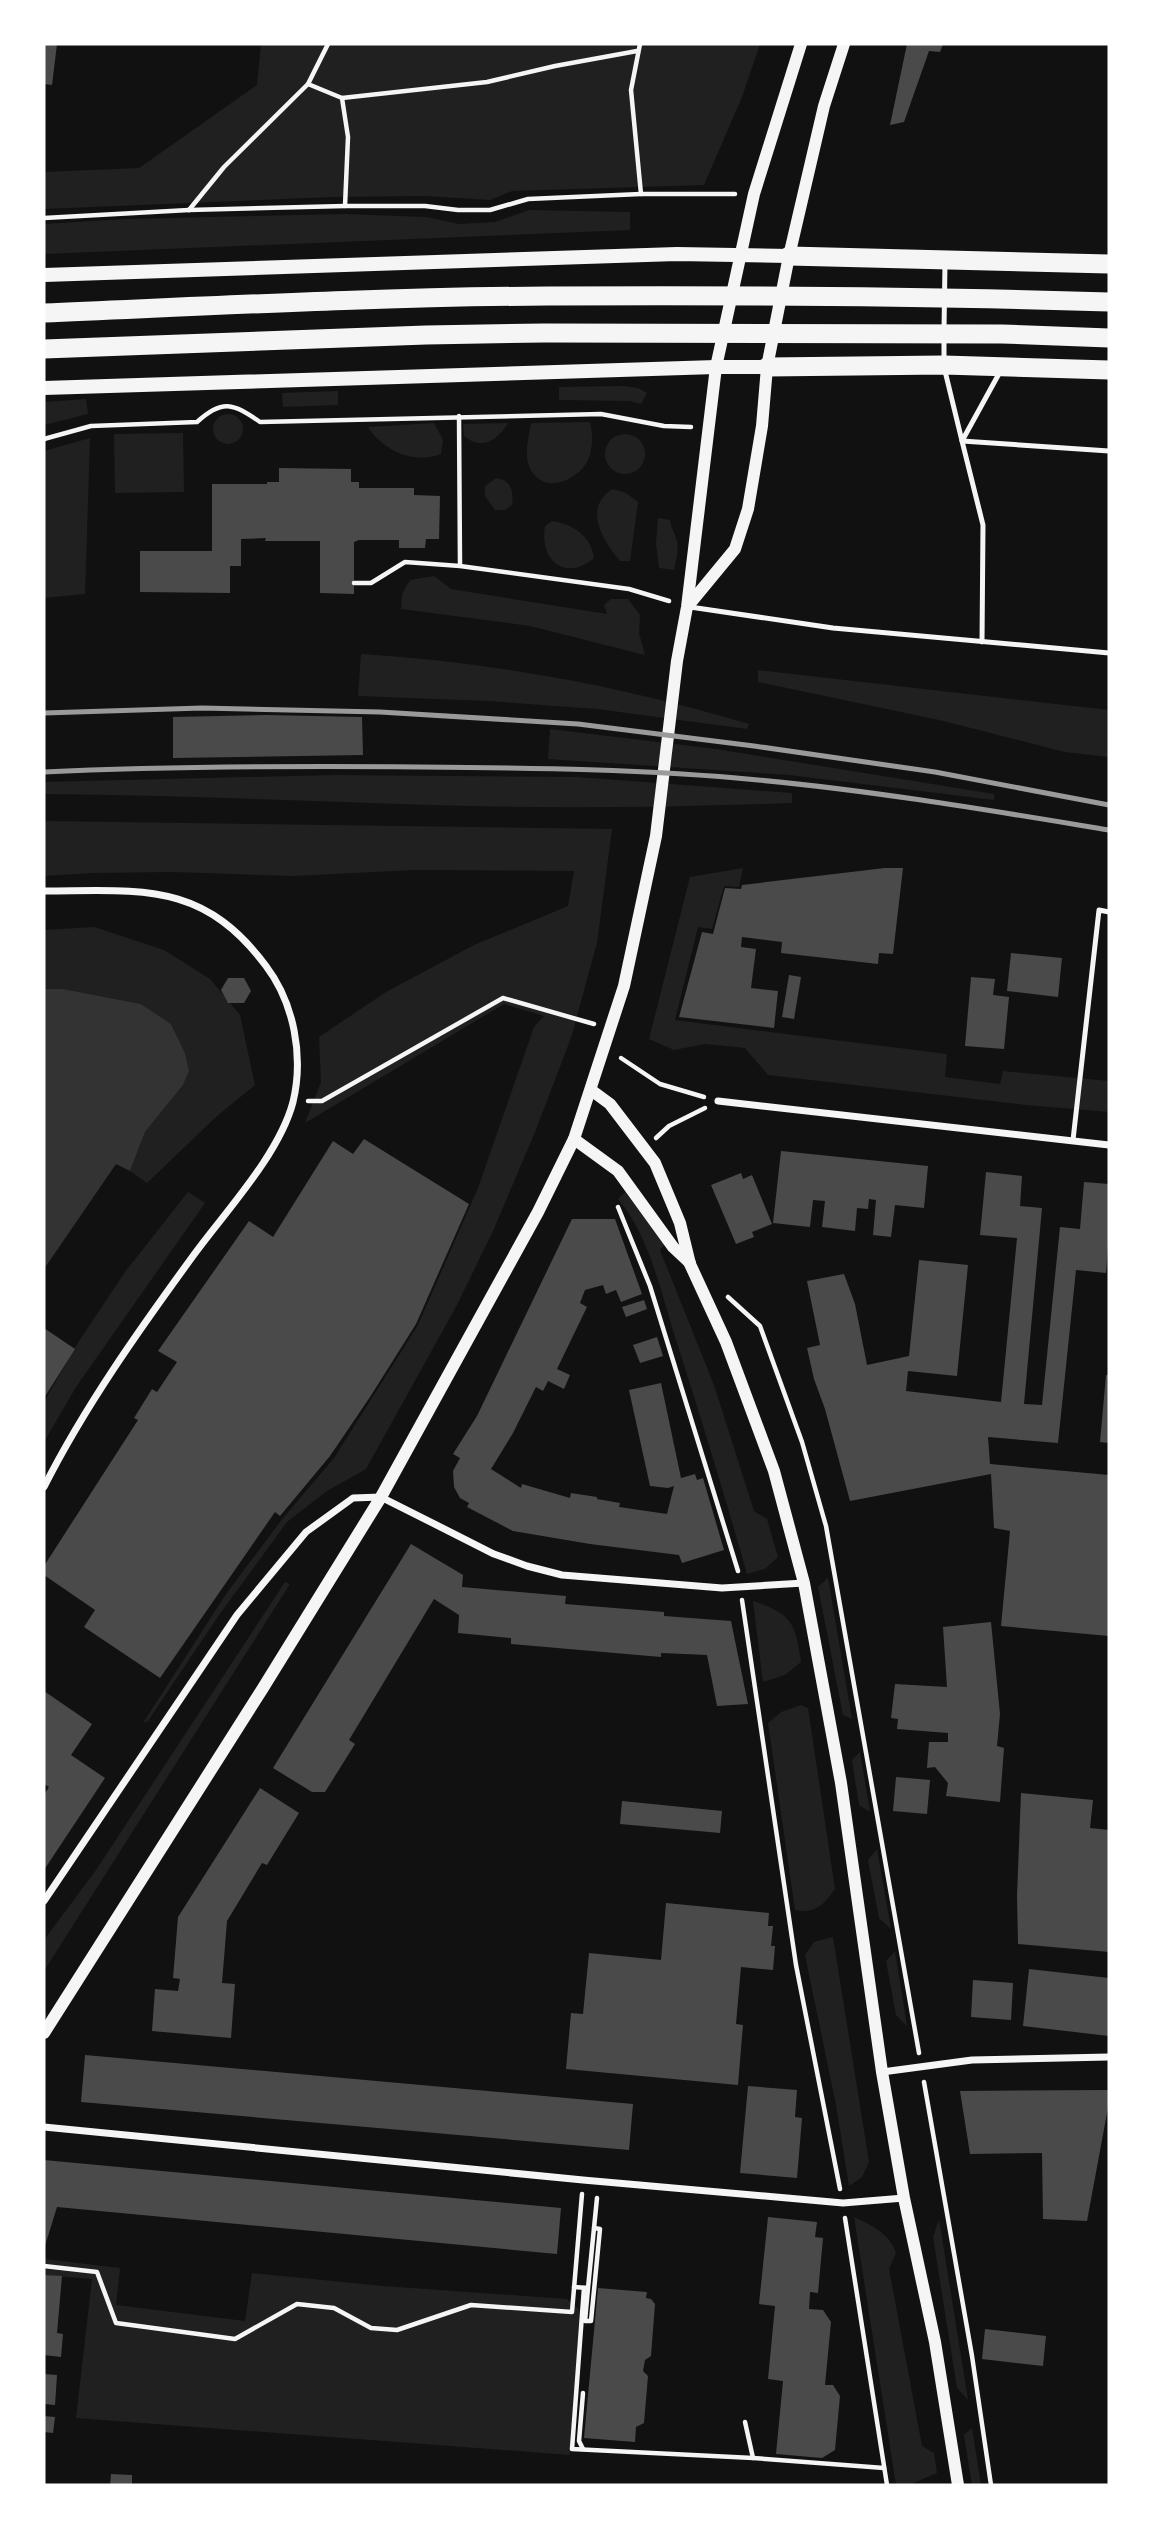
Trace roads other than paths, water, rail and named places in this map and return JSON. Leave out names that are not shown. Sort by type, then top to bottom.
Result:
[{"type":"highway","points":[[789,256],[1109,264]]},
{"type":"highway","points":[[44,313],[546,296],[1109,302]]},
{"type":"highway","points":[[44,349],[426,335],[1002,334],[1109,338]]},
{"type":"highway","points":[[767,367],[944,365],[1109,370]]},
{"type":"main road","points":[[44,275],[640,256],[789,256]]},
{"type":"main road","points":[[44,388],[767,367]]},
{"type":"street","points":[[44,2033],[256,1700],[381,1497],[538,1212],[574,1139],[624,986],[656,836],[716,367],[754,194],[801,44]]},
{"type":"street","points":[[687,607],[735,549],[748,509],[762,426],[767,367],[789,256],[824,106],[844,44]]},
{"type":"street","points":[[44,891],[144,891],[186,901],[215,915],[249,943],[275,978],[292,1018],[297,1059],[293,1101],[265,1159],[191,1258],[111,1373],[58,1459],[44,1487]]},
{"type":"street","points":[[591,1090],[610,1104],[655,1163],[680,1223],[691,1264],[726,1342],[775,1471],[804,1583],[842,1783],[881,2073],[935,2342],[958,2485]]},
{"type":"street","points":[[719,1101],[1109,1144]]},
{"type":"street","points":[[574,1139],[618,1171],[673,1247],[691,1264]]},
{"type":"street","points":[[44,1901],[237,1615],[306,1532],[353,1498],[381,1497],[494,1554],[527,1566],[562,1574],[740,1589],[804,1583]]},
{"type":"street","points":[[881,2073],[972,2060],[1109,2057]]},
{"type":"street","points":[[44,2127],[843,2203],[904,2198]]},
{"type":"lane","points":[[945,259],[944,365],[984,525],[982,642]]},
{"type":"lane","points":[[962,441],[1003,367]]},
{"type":"lane","points":[[962,441],[1109,451]]},
{"type":"lane","points":[[687,607],[833,628],[1109,653]]},
{"type":"lane","points":[[1073,1140],[1099,910],[1109,912]]},
{"type":"railway","points":[[44,713],[202,708],[380,712],[578,724],[935,772],[1109,805]]},
{"type":"railway","points":[[44,772],[326,767],[674,773],[846,790],[1109,830]]}]
